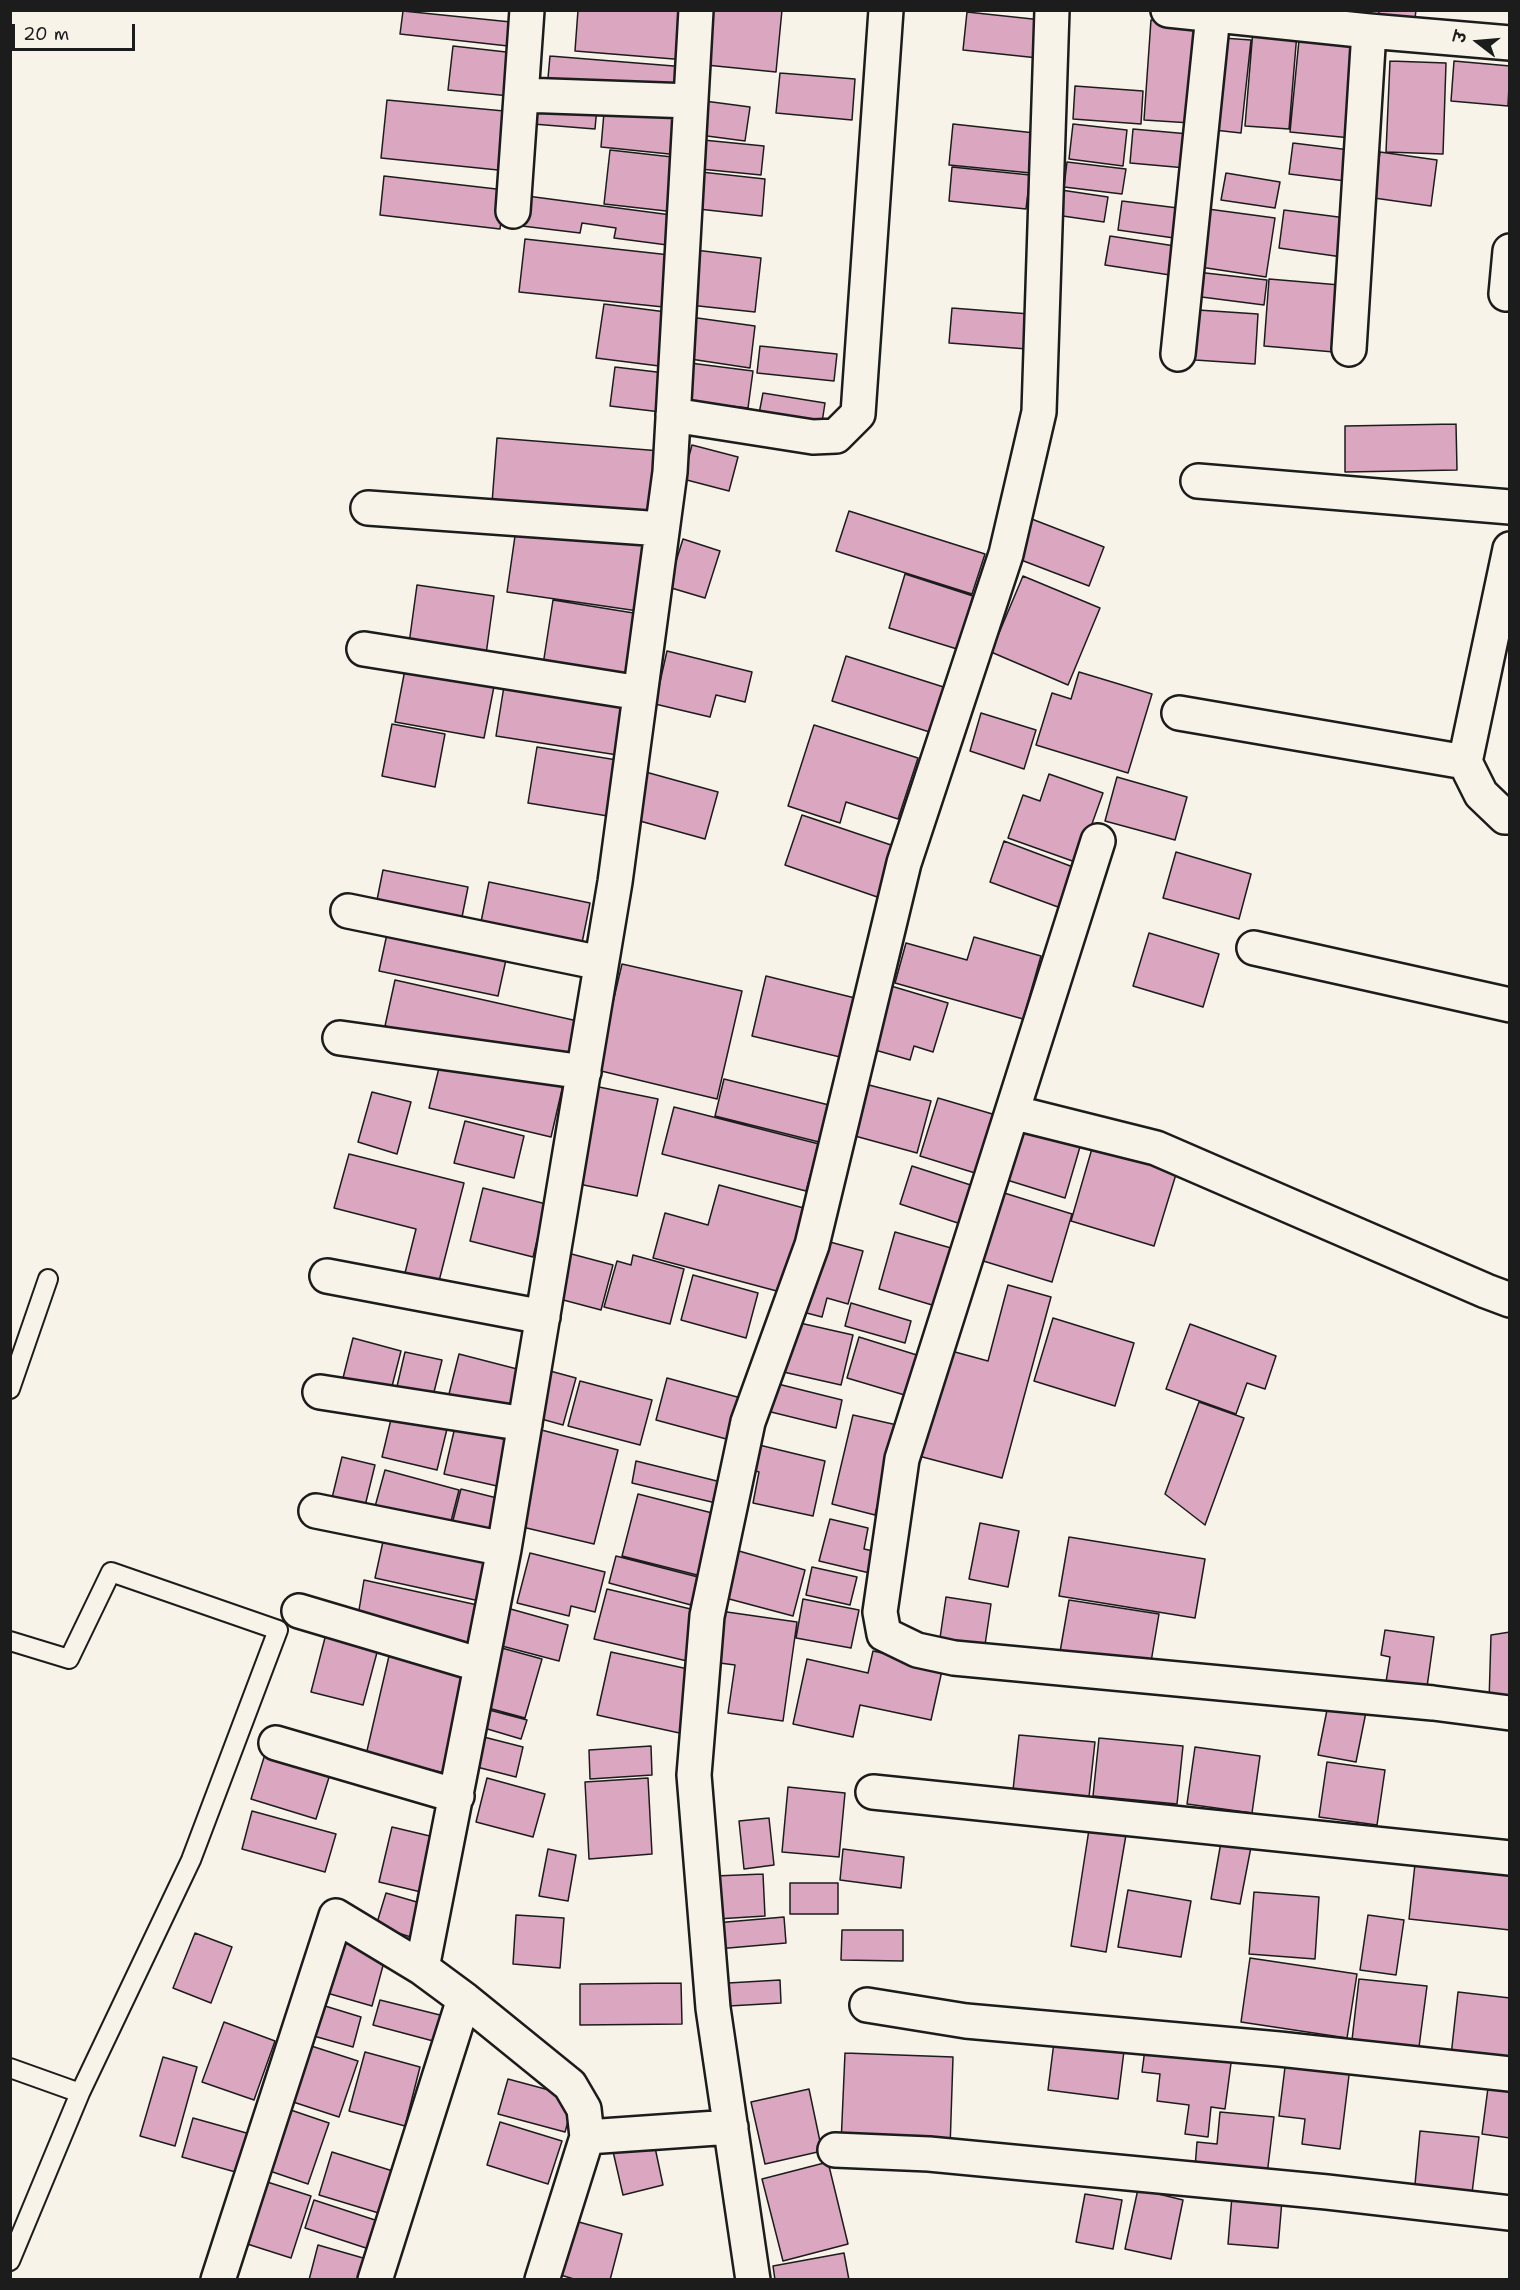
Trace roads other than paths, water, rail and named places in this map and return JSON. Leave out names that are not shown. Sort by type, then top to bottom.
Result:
[{"type":"street","points":[[513,211],[527,10]]},
{"type":"street","points":[[422,1968],[504,1549],[615,882],[670,472],[696,10]]},
{"type":"street","points":[[673,415],[813,436],[836,436],[858,414],[886,10]]},
{"type":"street","points":[[753,2280],[714,2008],[694,1775],[707,1616],[748,1422],[812,1245],[904,863],[1006,554],[1040,412],[1052,10]]},
{"type":"street","points":[[1168,10],[1509,43]]},
{"type":"street","points":[[1178,354],[1213,15]]},
{"type":"street","points":[[1349,349],[1369,31]]},
{"type":"street","points":[[522,95],[691,101]]},
{"type":"street","points":[[1506,294],[1509,251]]},
{"type":"street","points":[[1198,481],[1509,507]]},
{"type":"street","points":[[368,508],[662,529]]},
{"type":"street","points":[[1509,549],[1465,762],[1480,794],[1505,817],[1509,817]]},
{"type":"street","points":[[364,649],[640,693]]},
{"type":"street","points":[[1179,713],[1465,762]]},
{"type":"street","points":[[1098,841],[902,1459],[880,1612],[884,1635],[917,1650],[954,1658],[1422,1702],[1509,1713]]},
{"type":"street","points":[[348,911],[601,963]]},
{"type":"street","points":[[1254,948],[1509,1005]]},
{"type":"street","points":[[340,1038],[584,1072]]},
{"type":"street","points":[[1012,1112],[1156,1148],[1509,1300]]},
{"type":"street","points":[[327,1276],[543,1317]]},
{"type":"street","points":[[320,1392],[525,1424]]},
{"type":"street","points":[[316,1511],[504,1549]]},
{"type":"street","points":[[299,1611],[481,1665]]},
{"type":"street","points":[[276,1743],[457,1796]]},
{"type":"street","points":[[873,1791],[1509,1858]]},
{"type":"street","points":[[218,2280],[336,1916],[422,1968],[465,1999],[570,2085],[584,2109],[587,2137],[542,2280]]},
{"type":"street","points":[[375,2280],[465,1999]]},
{"type":"street","points":[[867,2006],[966,2021],[1279,2049],[1509,2074]]},
{"type":"street","points":[[587,2137],[731,2127]]},
{"type":"street","points":[[835,2150],[952,2156],[1316,2191],[1509,2213]]},
{"type":"lane","points":[[10,1389],[48,1279]]},
{"type":"lane","points":[[10,1641],[69,1659],[111,1572],[278,1630],[191,1860],[80,2093],[10,2261]]},
{"type":"lane","points":[[10,2068],[80,2093]]}]
